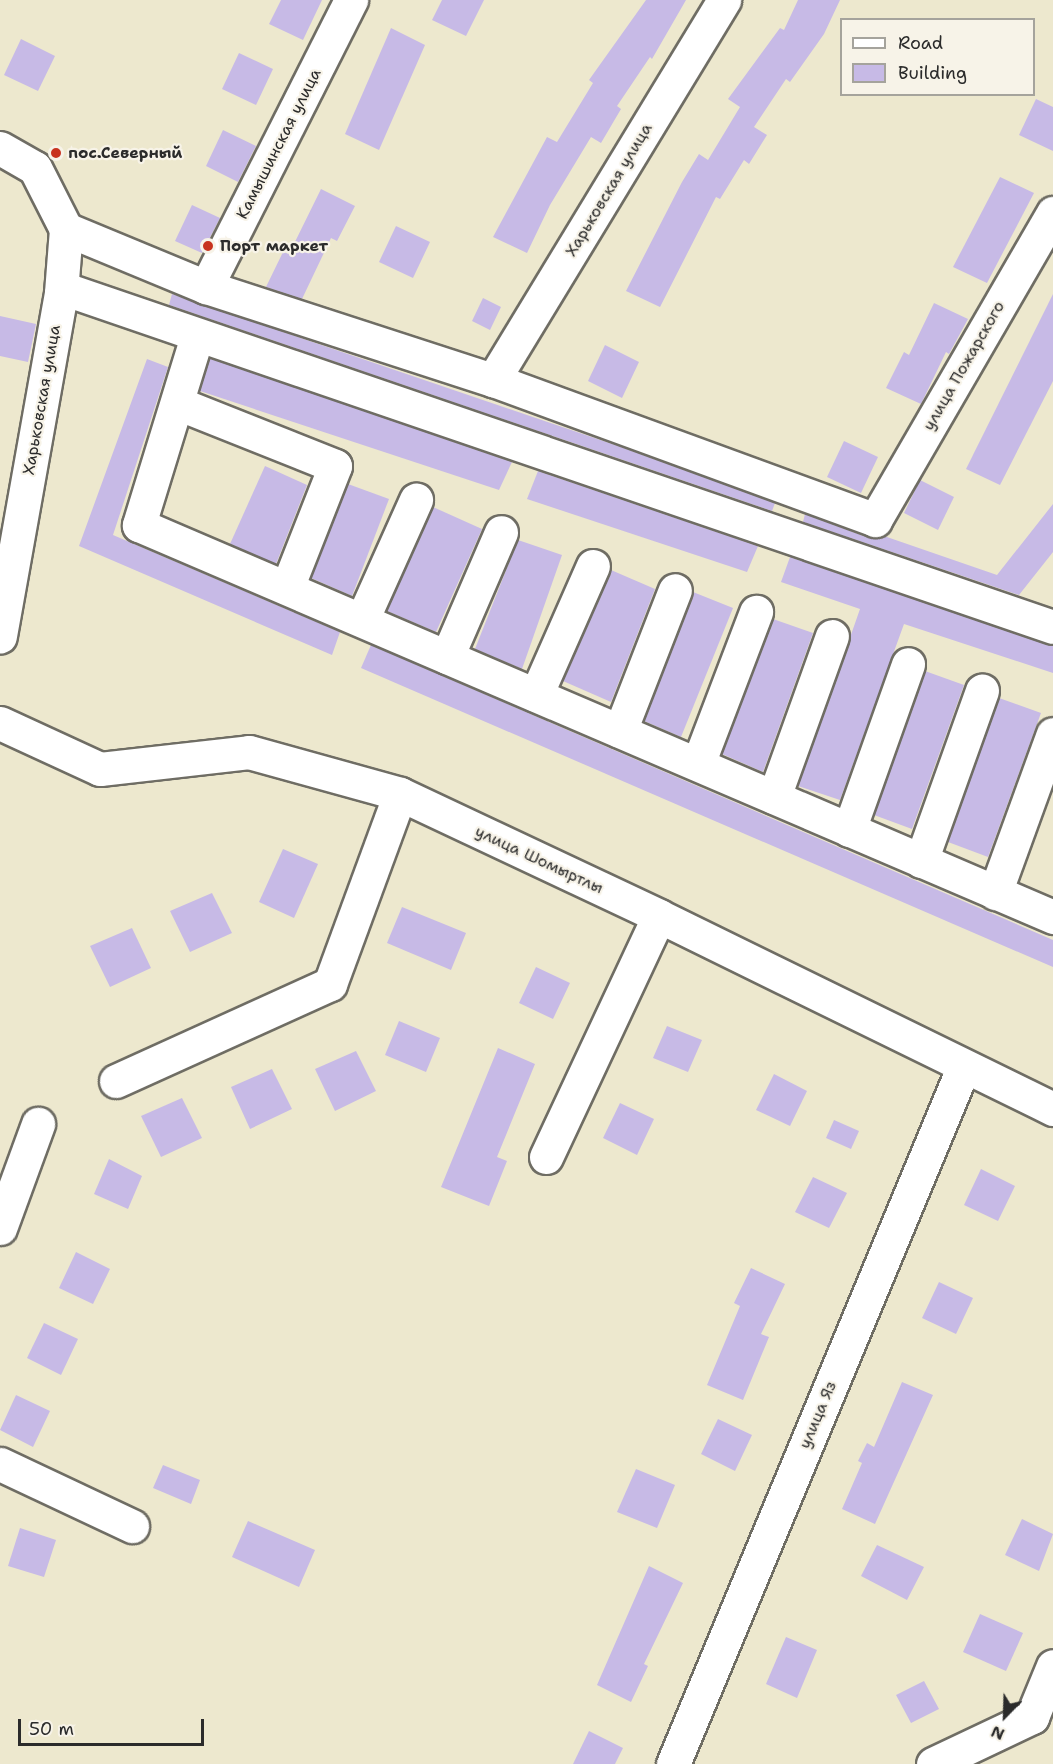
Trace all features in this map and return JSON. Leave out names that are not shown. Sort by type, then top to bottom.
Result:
[{"type":"street","name":"Камышинская улица","points":[[206,287],[351,0]]},
{"type":"street","name":"Харьковская улица","points":[[494,380],[724,0]]},
{"type":"street","points":[[0,148],[35,168],[66,229],[206,287],[494,380]]},
{"type":"street","name":"улица Пожарского","points":[[494,380],[875,520],[1053,213]]},
{"type":"street","name":"Харьковская улица","points":[[0,637],[62,288],[66,229]]},
{"type":"street","points":[[62,288],[197,336],[1049,619]]},
{"type":"street","points":[[197,336],[139,525],[1053,917]]},
{"type":"street","points":[[177,403],[335,466],[287,588]]},
{"type":"street","points":[[362,620],[416,500]]},
{"type":"street","points":[[447,657],[501,532]]},
{"type":"street","points":[[536,695],[594,566]]},
{"type":"street","points":[[620,731],[675,590]]},
{"type":"street","points":[[698,765],[756,612]]},
{"type":"street","points":[[774,797],[832,636]]},
{"type":"street","points":[[849,830],[908,664]]},
{"type":"street","points":[[921,861],[982,691]]},
{"type":"street","name":"улица Шомыртлы","points":[[0,723],[100,769],[249,752],[400,794],[659,916],[1053,1109]]},
{"type":"street","points":[[995,893],[1053,734]]},
{"type":"street","points":[[116,1082],[330,984],[400,794]]},
{"type":"street","points":[[546,1157],[659,916]]},
{"type":"street","name":"улица Яз","points":[[673,1764],[964,1066]]},
{"type":"street","points":[[0,1228],[38,1124]]},
{"type":"street","points":[[0,1464],[132,1526]]},
{"type":"street","points":[[933,1764],[1032,1718],[1053,1666]]},
{"type":"building","points":[[281,0],[322,0],[303,40],[269,24]]},
{"type":"building","points":[[442,0],[484,0],[466,36],[432,20]]},
{"type":"building","points":[[646,0],[686,0],[652,59],[650,57],[617,106],[621,109],[601,143],[591,137],[550,205],[527,253],[493,237],[547,137],[557,142],[593,83],[589,80]]},
{"type":"building","points":[[798,0],[840,0],[824,34],[790,82],[786,79],[754,127],[767,135],[749,164],[744,160],[720,199],[716,197],[660,307],[626,291],[682,182],[699,154],[708,160],[740,107],[728,99],[780,28],[784,30]]},
{"type":"building","points":[[391,28],[425,45],[379,150],[345,134]]},
{"type":"building","points":[[21,39],[55,56],[38,91],[4,75]]},
{"type":"building","points":[[239,53],[273,69],[256,105],[222,89]]},
{"type":"building","points":[[1036,99],[1053,107],[1053,151],[1019,135]]},
{"type":"building","points":[[223,130],[256,146],[238,182],[206,166]]},
{"type":"building","points":[[1000,177],[1034,193],[987,283],[953,267]]},
{"type":"building","points":[[321,189],[355,206],[337,241],[331,238],[302,299],[266,287],[283,252],[289,254]]},
{"type":"building","points":[[192,205],[220,218],[202,253],[175,241]]},
{"type":"building","points":[[396,226],[430,242],[413,278],[379,262]]},
{"type":"building","points":[[172,294],[621,447],[775,503],[772,511],[169,305]]},
{"type":"building","points":[[1053,294],[1053,381],[1000,485],[966,469]]},
{"type":"building","points":[[483,298],[501,307],[490,330],[472,321]]},
{"type":"building","points":[[934,303],[968,319],[949,354],[946,352],[921,404],[886,388],[904,352],[909,355]]},
{"type":"building","points":[[0,316],[36,324],[28,362],[0,356]]},
{"type":"building","points":[[605,345],[639,362],[622,398],[588,381]]},
{"type":"building","points":[[210,358],[512,462],[499,490],[200,391]]},
{"type":"building","points":[[147,359],[168,367],[113,535],[340,632],[332,655],[79,546]]},
{"type":"building","points":[[844,441],[878,457],[861,493],[827,477]]},
{"type":"building","points":[[265,466],[307,485],[276,564],[230,544]]},
{"type":"building","points":[[538,471],[758,546],[747,572],[527,499]]},
{"type":"building","points":[[920,480],[954,497],[938,530],[904,513]]},
{"type":"building","points":[[348,484],[389,499],[352,596],[311,578]]},
{"type":"building","points":[[1053,504],[1053,552],[1019,595],[803,522],[805,514],[869,538],[884,536],[997,575]]},
{"type":"building","points":[[433,507],[482,529],[436,632],[387,611]]},
{"type":"building","points":[[518,540],[562,555],[522,669],[475,649]]},
{"type":"building","points":[[790,557],[1053,646],[1053,673],[904,624],[840,800],[798,786],[860,609],[781,582]]},
{"type":"building","points":[[611,570],[655,589],[611,702],[563,681]]},
{"type":"building","points":[[693,592],[733,608],[681,737],[644,721]]},
{"type":"building","points":[[773,619],[813,633],[763,772],[722,754]]},
{"type":"building","points":[[371,645],[1053,940],[1053,967],[361,668]]},
{"type":"building","points":[[925,671],[964,685],[912,829],[874,815]]},
{"type":"building","points":[[999,698],[1041,713],[988,857],[948,842]]},
{"type":"building","points":[[283,849],[318,864],[294,918],[259,902]]},
{"type":"building","points":[[212,893],[232,933],[190,952],[170,911]]},
{"type":"building","points":[[402,907],[466,933],[451,970],[387,943]]},
{"type":"building","points":[[132,928],[151,968],[110,987],[90,946]]},
{"type":"building","points":[[536,967],[570,983],[553,1019],[519,1003]]},
{"type":"building","points":[[399,1021],[440,1038],[426,1072],[385,1055]]},
{"type":"building","points":[[667,1026],[702,1040],[688,1072],[653,1058]]},
{"type":"building","points":[[498,1048],[535,1064],[497,1157],[507,1161],[489,1206],[441,1187]]},
{"type":"building","points":[[356,1051],[376,1091],[335,1111],[315,1069]]},
{"type":"building","points":[[272,1069],[292,1109],[250,1129],[231,1087]]},
{"type":"building","points":[[774,1074],[807,1091],[790,1126],[756,1110]]},
{"type":"building","points":[[182,1098],[202,1138],[161,1157],[141,1116]]},
{"type":"building","points":[[620,1103],[654,1119],[637,1155],[603,1138]]},
{"type":"building","points":[[834,1120],[859,1131],[851,1149],[826,1138]]},
{"type":"building","points":[[109,1159],[142,1176],[128,1209],[94,1194]]},
{"type":"building","points":[[981,1169],[1015,1186],[998,1221],[964,1205]]},
{"type":"building","points":[[813,1177],[847,1193],[829,1228],[795,1212]]},
{"type":"building","points":[[76,1252],[110,1269],[93,1304],[59,1288]]},
{"type":"building","points":[[751,1268],[785,1284],[761,1334],[769,1337],[743,1400],[707,1385],[740,1306],[734,1303]]},
{"type":"building","points":[[939,1282],[973,1298],[956,1334],[922,1318]]},
{"type":"building","points":[[44,1323],[78,1339],[61,1375],[27,1358]]},
{"type":"building","points":[[902,1382],[933,1395],[875,1524],[842,1509],[862,1463],[858,1461],[867,1443],[874,1447]]},
{"type":"building","points":[[16,1395],[50,1411],[33,1447],[0,1430]]},
{"type":"building","points":[[718,1419],[752,1435],[735,1471],[701,1454]]},
{"type":"building","points":[[163,1465],[200,1480],[191,1504],[153,1488]]},
{"type":"building","points":[[636,1469],[675,1485],[657,1528],[617,1512]]},
{"type":"building","points":[[1022,1519],[1053,1534],[1039,1571],[1005,1555]]},
{"type":"building","points":[[248,1521],[315,1550],[299,1587],[232,1557]]},
{"type":"building","points":[[20,1528],[56,1540],[44,1577],[8,1566]]},
{"type":"building","points":[[877,1545],[924,1567],[907,1600],[861,1576]]},
{"type":"building","points":[[649,1566],[683,1583],[644,1664],[648,1666],[631,1702],[597,1685]]},
{"type":"building","points":[[980,1614],[1023,1633],[1006,1671],[963,1652]]},
{"type":"building","points":[[786,1637],[817,1650],[797,1698],[766,1684]]},
{"type":"building","points":[[924,1681],[939,1709],[911,1723],[896,1695]]},
{"type":"building","points":[[589,1731],[623,1748],[615,1764],[573,1764]]},
{"type":"place","name":"пос.Северный","points":[[56,153]]},
{"type":"place","name":"Порт маркет","points":[[208,246]]}]
